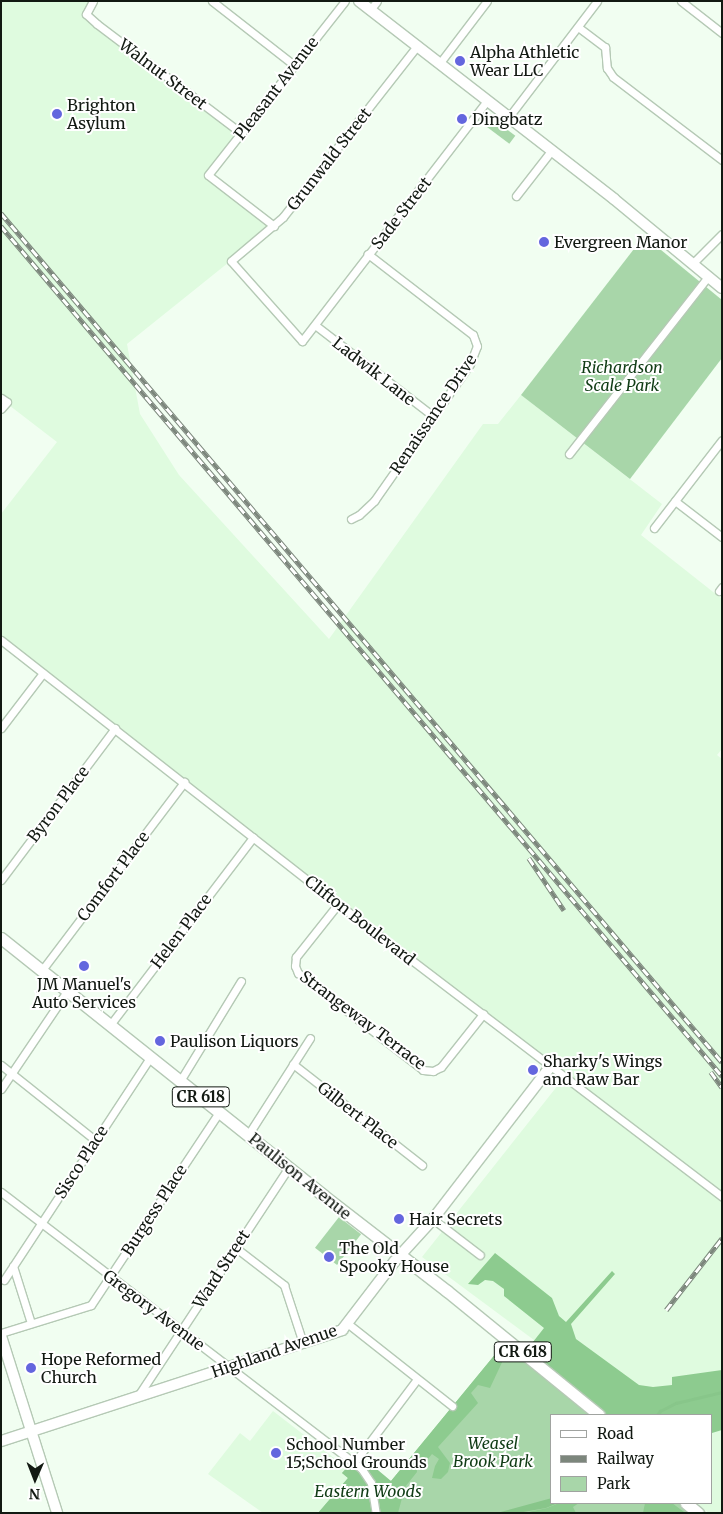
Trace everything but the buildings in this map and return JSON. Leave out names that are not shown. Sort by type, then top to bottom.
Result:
[{"type":"main road","name":"Paulison Avenue","points":[[1,938],[150,1058],[401,1254],[598,1414]]},
{"type":"main road","points":[[687,1504],[698,1513]]},
{"type":"street","name":"Walnut Street","points":[[93,1],[86,14],[240,133]]},
{"type":"street","points":[[212,1],[294,65]]},
{"type":"street","name":"Pleasant Avenue","points":[[274,226],[208,175],[345,1]]},
{"type":"street","points":[[359,1],[552,151],[722,288]]},
{"type":"street","points":[[370,10],[377,1]]},
{"type":"street","points":[[439,64],[487,1]]},
{"type":"street","points":[[508,118],[598,1]]},
{"type":"street","points":[[681,1],[722,33]]},
{"type":"street","points":[[578,26],[605,47],[607,68],[613,77],[722,160]]},
{"type":"street","name":"Grunwald Street","points":[[231,261],[274,226],[416,46]]},
{"type":"street","name":"Sade Street","points":[[231,261],[302,341],[487,101]]},
{"type":"street","points":[[516,196],[552,151]]},
{"type":"street","points":[[692,264],[722,234]]},
{"type":"street","name":"Renaissance Drive","points":[[351,519],[359,515],[374,501],[476,354],[476,340],[473,335],[368,254]]},
{"type":"street","points":[[569,454],[708,277]]},
{"type":"street","name":"Ladwik Lane","points":[[315,325],[433,416]]},
{"type":"street","points":[[1,409],[4,400]]},
{"type":"street","points":[[654,528],[722,440]]},
{"type":"street","points":[[675,501],[722,537]]},
{"type":"street","name":"Clifton Boulevard","points":[[1,640],[338,904],[722,1197]]},
{"type":"street","points":[[1,728],[44,673]]},
{"type":"street","name":"Byron Place","points":[[1,880],[115,728]]},
{"type":"street","name":"Comfort Place","points":[[42,970],[184,782]]},
{"type":"street","name":"Helen Place","points":[[110,1025],[254,837]]},
{"type":"street","name":"Strangeway Terrace","points":[[338,904],[296,957],[295,966],[298,973],[423,1070],[433,1071],[441,1067],[483,1014]]},
{"type":"street","points":[[180,1081],[241,981]]},
{"type":"street","points":[[1,1089],[67,991]]},
{"type":"street","points":[[248,1135],[310,1038]]},
{"type":"street","name":"Sisco Place","points":[[4,1280],[150,1058]]},
{"type":"street","name":"Gilbert Place","points":[[293,1064],[422,1165]]},
{"type":"street","points":[[1,1066],[95,1140]]},
{"type":"street","name":"Highland Avenue","points":[[1,1441],[342,1330],[401,1254],[433,1219],[551,1066]]},
{"type":"street","name":"Burgess Place","points":[[1,1334],[92,1305],[219,1112]]},
{"type":"street","name":"Ward Street","points":[[138,1396],[289,1167]]},
{"type":"street","name":"Gregory Avenue","points":[[1,1192],[354,1462],[364,1471],[371,1483],[376,1513]]},
{"type":"street","points":[[433,1219],[480,1254]]},
{"type":"street","points":[[236,1248],[284,1285],[303,1343]]},
{"type":"street","points":[[13,1266],[31,1324]]},
{"type":"street","points":[[347,1323],[452,1406]]},
{"type":"street","points":[[1,1334],[58,1513]]},
{"type":"street","points":[[354,1462],[418,1379]]},
{"type":"shaded area","points":[[1,1],[91,1],[85,13],[238,133],[207,174],[274,226],[127,344],[140,414],[179,475],[329,639],[483,424],[498,424],[521,395],[662,504],[641,535],[722,599],[722,749],[717,755],[722,759],[722,1513],[709,1513],[697,1504],[713,1504],[713,1414],[623,1414],[534,1340],[422,1257],[566,1075],[1,640],[1,514],[57,442],[1,399]]},
{"type":"shaded area","name":"School Number 15;School Grounds","points":[[273,1411],[347,1468],[342,1473],[348,1478],[318,1513],[263,1513],[208,1474],[240,1433],[250,1441]]},
{"type":"shaded area","points":[[550,1499],[550,1504],[556,1504],[546,1508],[518,1513],[497,1513]]},
{"type":"green space","points":[[485,113],[515,136],[509,144],[479,121]]},
{"type":"green space","name":"Richardson Scale Park","points":[[644,236],[722,300],[722,358],[630,479],[521,395]]},
{"type":"green space","points":[[339,1217],[361,1234],[337,1265],[315,1248]]},
{"type":"green space","points":[[495,1253],[552,1298],[559,1316],[566,1322],[612,1271],[615,1274],[571,1324],[576,1339],[639,1385],[653,1387],[672,1385],[672,1377],[722,1370],[722,1430],[713,1433],[713,1414],[598,1414],[529,1347],[544,1328],[504,1296],[504,1289],[493,1281],[485,1280],[478,1285],[468,1284]]},
{"type":"green space","name":"Weasel Brook Park","points":[[502,1346],[598,1414],[550,1414],[550,1504],[687,1504],[698,1513],[318,1513],[348,1478],[342,1473],[352,1461],[391,1481]]},
{"type":"green space","name":"Eastern Woods","points":[[502,1346],[505,1348],[505,1356],[490,1388],[478,1385],[471,1393],[478,1403],[438,1447],[450,1463],[448,1472],[441,1479],[432,1478],[439,1459],[432,1454],[428,1459],[422,1457],[416,1464],[417,1472],[405,1487],[398,1513],[318,1513],[348,1478],[342,1473],[360,1455],[391,1481]]},
{"type":"green space","points":[[557,1504],[578,1504],[573,1507],[576,1513],[524,1513]]},
{"type":"green space","points":[[645,1504],[673,1504],[684,1512],[643,1513]]},
{"type":"waterway","points":[[658,1414],[676,1403],[722,1392]]},
{"type":"railway","points":[[1,213],[722,1062]]},
{"type":"railway","points":[[1,226],[722,1076]]},
{"type":"railway","points":[[529,858],[564,910]]},
{"type":"railway","points":[[711,1072],[722,1087]]},
{"type":"railway","points":[[666,1310],[722,1238]]},
{"type":"place","name":"Alpha Athletic Wear LLC","points":[[460,61]]},
{"type":"place","name":"Brighton Asylum","points":[[57,114]]},
{"type":"place","name":"Dingbatz","points":[[462,119]]},
{"type":"place","name":"Evergreen Manor","points":[[544,242]]},
{"type":"place","name":"JM Manuel's Auto Services","points":[[84,966]]},
{"type":"place","name":"Paulison Liquors","points":[[160,1041]]},
{"type":"place","name":"Sharky's Wings and Raw Bar","points":[[533,1070]]},
{"type":"place","name":"Hair Secrets","points":[[399,1219]]},
{"type":"place","name":"The Old Spooky House","points":[[329,1257]]},
{"type":"place","name":"Hope Reformed Church","points":[[31,1368]]},
{"type":"place","name":"School Number 15;School Grounds","points":[[276,1453]]}]
